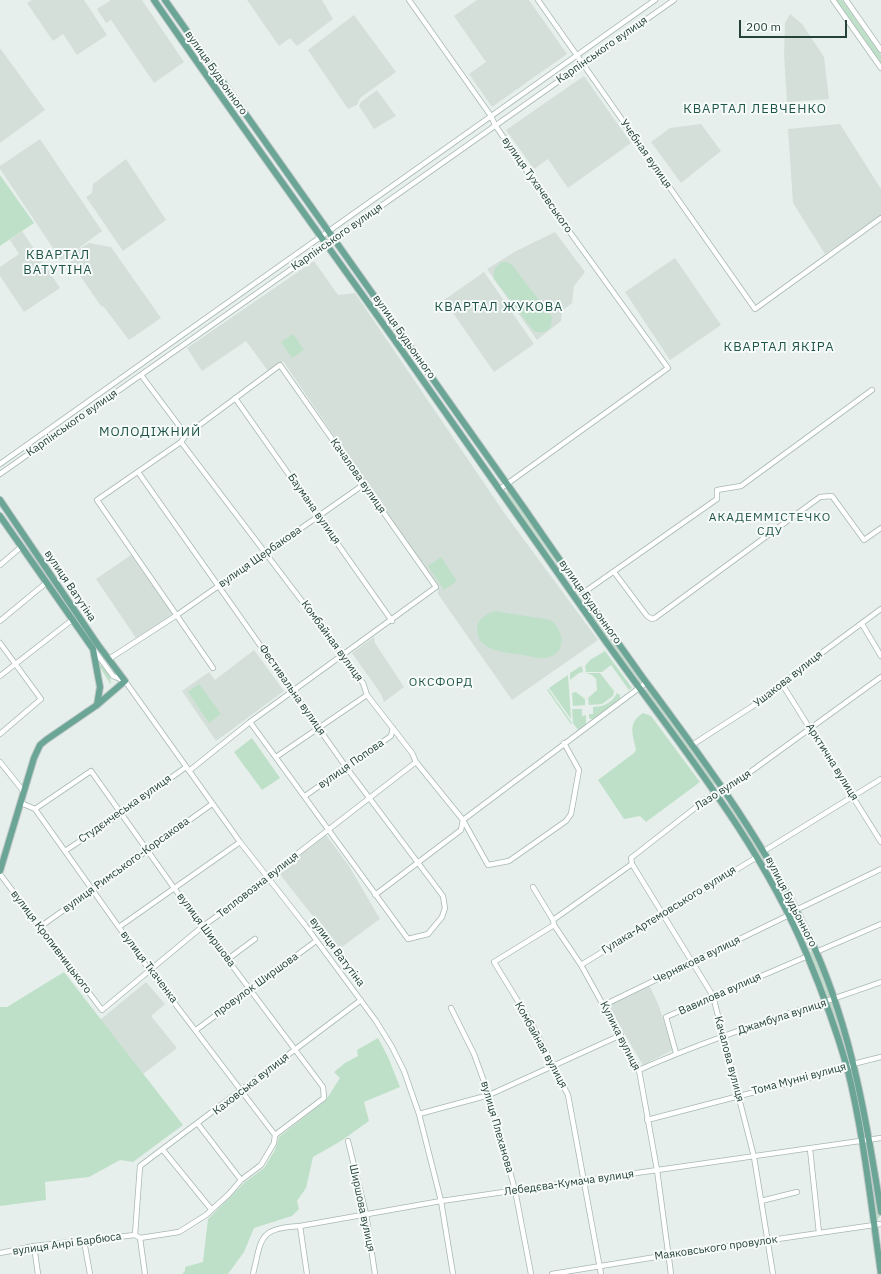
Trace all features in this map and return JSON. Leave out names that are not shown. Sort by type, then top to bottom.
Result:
[{"type":"main road","name":"вулиця Будьонного","points":[[154,0],[194,60],[716,795],[757,856],[789,915],[808,956],[847,1068],[861,1141],[881,1274]]},
{"type":"main road","name":"вулиця Будьонного","points":[[165,0],[335,238],[583,593],[692,745],[764,851],[796,910],[816,952],[833,999],[853,1064],[870,1140],[881,1212]]},
{"type":"main road","name":"вулиця Ватутіна","points":[[0,500],[125,681]]},
{"type":"main road","name":"вулиця Ватутіна","points":[[0,516],[93,649]]},
{"type":"main road","points":[[575,598],[583,593]]},
{"type":"main road","points":[[93,649],[100,687],[97,705]]},
{"type":"main road","points":[[0,871],[34,758],[40,745],[97,705],[125,681]]},
{"type":"street","name":"вулиця Тухачевського","points":[[409,0],[491,116],[556,213],[668,368],[507,484]]},
{"type":"street","name":"Учєбная вулиця","points":[[538,0],[754,309],[881,218]]},
{"type":"street","name":"Карпінського вулиця","points":[[0,464],[655,0]]},
{"type":"street","name":"Карпінського вулиця","points":[[0,474],[674,0]]},
{"type":"street","points":[[833,0],[881,68]]},
{"type":"street","points":[[846,0],[881,50]]},
{"type":"street","name":"Качалова вулиця","points":[[235,398],[280,365],[436,587]]},
{"type":"street","points":[[141,375],[186,435]]},
{"type":"street","points":[[583,593],[717,498],[717,490],[741,486],[872,390]]},
{"type":"street","points":[[213,668],[97,500],[181,442],[186,435],[235,398]]},
{"type":"street","name":"Баумана вулиця","points":[[235,398],[392,621]]},
{"type":"street","name":"Комбайная вулиця","points":[[181,442],[343,654],[363,683],[367,695],[412,753],[416,762],[463,820],[488,865],[509,861],[566,821],[570,814],[578,782],[579,770],[564,743]]},
{"type":"street","name":"Фестивальна вулиця","points":[[138,472],[346,767],[443,896],[445,908],[442,917],[428,934],[408,939],[375,895]]},
{"type":"street","points":[[500,490],[507,484]]},
{"type":"street","name":"вулиця Щербакова","points":[[109,659],[177,615],[363,485]]},
{"type":"street","points":[[614,572],[647,616],[652,619],[820,497],[832,496],[864,540],[881,528]]},
{"type":"street","points":[[0,565],[21,547]]},
{"type":"street","points":[[0,622],[46,583]]},
{"type":"street","name":"Студєнчеська вулиця","points":[[65,851],[187,769],[343,654],[392,621],[436,587]]},
{"type":"street","name":"Ушакова вулиця","points":[[692,745],[759,702],[812,660],[881,609]]},
{"type":"street","points":[[0,676],[72,620]]},
{"type":"street","points":[[862,624],[881,656]]},
{"type":"street","points":[[0,643],[42,699],[0,734]]},
{"type":"street","name":"вулиця Ватутіна","points":[[93,649],[113,676],[125,681],[268,880],[361,1000],[376,1021],[398,1059],[412,1092],[419,1114],[441,1201],[453,1274]]},
{"type":"street","name":"Лазо вулиця","points":[[494,962],[553,923],[632,864],[631,858],[709,797],[724,791],[881,677]]},
{"type":"street","points":[[250,722],[329,829],[375,895],[460,830],[463,820],[647,682]]},
{"type":"street","name":"Арктична вулиця","points":[[782,684],[811,727],[881,842]]},
{"type":"street","points":[[276,757],[367,695]]},
{"type":"street","name":"вулиця Попова","points":[[305,796],[391,736],[393,728]]},
{"type":"street","points":[[0,762],[24,792]]},
{"type":"street","name":"Тепловозна вулиця","points":[[102,1010],[203,926],[268,880],[271,874],[416,762]]},
{"type":"street","name":"вулиця Ширшова","points":[[35,809],[91,771],[174,888],[294,1050],[323,1086],[324,1098],[275,1135]]},
{"type":"street","points":[[764,851],[881,779]]},
{"type":"street","points":[[21,803],[35,809]]},
{"type":"street","name":"вулиця Римського-Корсакова","points":[[40,927],[212,804]]},
{"type":"street","name":"вулиця Ткаченка","points":[[35,809],[150,971],[275,1135]]},
{"type":"street","points":[[119,927],[240,842]]},
{"type":"street","name":"Гулака-Артемовського вулиця","points":[[581,965],[757,856]]},
{"type":"street","name":"Качалова вулиця","points":[[632,864],[713,996],[754,1157],[773,1274]]},
{"type":"street","points":[[796,910],[881,869]]},
{"type":"street","name":"вулиця Кропивницького","points":[[0,874],[102,1010]]},
{"type":"street","name":"Кулика вулиця","points":[[533,887],[553,923],[581,965],[639,1070],[657,1170],[671,1274]]},
{"type":"street","name":"Чернякова вулиця","points":[[604,1005],[789,915]]},
{"type":"street","points":[[816,952],[881,924]]},
{"type":"street","points":[[228,959],[255,939]]},
{"type":"street","name":"провулок Ширшова","points":[[196,1030],[316,941]]},
{"type":"street","name":"Вавилова вулиця","points":[[676,1053],[666,1017],[808,956]]},
{"type":"street","name":"Комбайная вулиця","points":[[494,962],[554,1065],[568,1094],[601,1274]]},
{"type":"street","name":"Джамбула вулиця","points":[[639,1070],[676,1053],[722,1036],[881,982]]},
{"type":"street","name":"Каховська вулиця","points":[[135,1235],[140,1166],[242,1091],[361,1000]]},
{"type":"street","name":"вулиця Плеханова","points":[[451,1008],[474,1054],[489,1095],[515,1190],[531,1274]]},
{"type":"street","points":[[419,1114],[489,1095],[621,1035]]},
{"type":"street","name":"Тома Мунні вулиця","points":[[647,1120],[847,1068],[853,1064],[881,1057]]},
{"type":"street","points":[[198,1124],[241,1180]]},
{"type":"street","points":[[135,1235],[140,1238],[179,1232],[211,1209],[229,1194],[241,1180],[261,1165],[274,1143],[275,1135]]},
{"type":"street","name":"Лебедєва-Кумача вулиця","points":[[253,1274],[262,1238],[271,1230],[441,1201],[881,1138]]},
{"type":"street","name":"Ширшова вулиця","points":[[348,1142],[366,1214],[375,1274]]},
{"type":"street","points":[[810,1149],[819,1233]]},
{"type":"street","points":[[163,1150],[211,1209]]},
{"type":"street","points":[[762,1201],[797,1192]]},
{"type":"street","name":"Маяковського провулок","points":[[552,1274],[668,1255],[881,1224]]},
{"type":"street","points":[[300,1226],[307,1274]]},
{"type":"street","name":"вулиця Анрі Барбюса","points":[[0,1253],[34,1246],[135,1235]]},
{"type":"street","points":[[140,1238],[145,1274]]},
{"type":"street","points":[[84,1241],[90,1274]]},
{"type":"street","points":[[34,1246],[38,1274]]},
{"type":"shaded area","points":[[32,0],[84,0],[107,35],[77,55],[63,34],[53,41],[27,3]]},
{"type":"shaded area","points":[[111,0],[142,0],[184,62],[154,83],[111,20],[106,23],[97,9]]},
{"type":"shaded area","points":[[247,0],[322,0],[333,19],[297,46],[290,38],[279,46]]},
{"type":"shaded area","points":[[477,0],[529,0],[567,54],[492,107],[469,74],[486,62],[454,16]]},
{"type":"shaded area","points":[[790,14],[802,24],[824,57],[829,99],[787,102],[784,55],[785,23]]},
{"type":"shaded area","points":[[354,15],[396,72],[360,98],[357,105],[348,109],[308,50]]},
{"type":"shaded area","points":[[0,48],[45,110],[0,143]]},
{"type":"shaded area","points":[[584,76],[631,143],[568,188],[548,159],[534,169],[506,130]]},
{"type":"shaded area","points":[[377,90],[396,116],[374,129],[359,106],[361,102]]},
{"type":"shaded area","points":[[701,124],[721,151],[681,183],[651,142],[670,128]]},
{"type":"shaded area","points":[[840,124],[881,189],[881,215],[825,254],[793,203],[788,129]]},
{"type":"shaded area","points":[[40,139],[102,231],[72,253],[89,243],[111,247],[161,318],[129,340],[104,307],[101,306],[67,257],[61,260],[0,169],[0,166]]},
{"type":"shaded area","points":[[126,159],[166,220],[123,251],[86,197],[92,193],[93,184]]},
{"type":"shaded area","points":[[22,231],[60,288],[24,312],[0,276],[0,267],[19,254],[10,240]]},
{"type":"shaded area","points":[[555,232],[585,272],[574,286],[572,303],[562,311],[561,321],[537,340],[487,269],[516,251]]},
{"type":"shaded area","points":[[675,258],[721,325],[670,360],[625,292]]},
{"type":"shaded area","points":[[314,261],[338,295],[355,293],[505,514],[598,640],[512,700],[438,594],[438,588],[283,361],[268,371],[246,341],[202,371],[187,348]]},
{"type":"shaded area","points":[[484,272],[534,344],[494,372],[444,300]]},
{"type":"shaded area","points":[[131,555],[173,614],[136,638],[96,579]]},
{"type":"shaded area","points":[[374,637],[375,643],[404,687],[384,702],[381,694],[352,653]]},
{"type":"shaded area","points":[[254,650],[284,691],[216,741],[182,691],[209,672],[215,680]]},
{"type":"shaded area","points":[[326,835],[349,866],[380,919],[339,949],[278,872]]},
{"type":"shaded area","points":[[146,982],[165,1004],[151,1016],[177,1048],[143,1074],[100,1020]]},
{"type":"shaded area","points":[[649,985],[659,1006],[673,1050],[643,1065],[608,1006]]},
{"type":"green space","points":[[836,0],[842,0],[881,55],[881,64]]},
{"type":"green space","points":[[0,175],[34,223],[0,246]]},
{"type":"green space","points":[[502,262],[507,262],[512,265],[552,317],[551,327],[544,332],[534,331],[494,279],[495,269]]},
{"type":"green space","points":[[293,334],[304,350],[292,358],[281,342]]},
{"type":"green space","points":[[508,491],[579,592],[578,593],[506,493]]},
{"type":"green space","points":[[441,557],[457,581],[444,590],[428,566]]},
{"type":"green space","points":[[582,597],[642,681],[641,682],[639,682],[580,601],[580,598]]},
{"type":"green space","points":[[495,611],[551,620],[559,630],[562,641],[561,647],[558,652],[553,655],[546,658],[540,658],[501,652],[487,647],[478,637],[477,625],[483,617]]},
{"type":"green space","points":[[605,651],[632,688],[629,690],[611,665],[602,672],[586,672],[585,666],[590,660]]},
{"type":"green space","points":[[102,664],[110,676],[111,685],[99,666]]},
{"type":"green space","points":[[581,666],[583,672],[579,673],[570,680],[570,673]]},
{"type":"green space","points":[[586,673],[600,673],[614,691],[613,696],[602,704],[589,705],[588,698],[597,690],[596,679],[592,675]]},
{"type":"green space","points":[[568,675],[571,719],[549,688]]},
{"type":"green space","points":[[199,684],[221,714],[209,723],[188,692]]},
{"type":"green space","points":[[548,689],[572,723],[571,724],[547,690]]},
{"type":"green space","points":[[648,689],[715,782],[714,786],[645,691]]},
{"type":"green space","points":[[576,692],[585,699],[585,705],[573,706],[572,693]]},
{"type":"green space","points":[[617,693],[620,695],[620,699],[593,720],[589,718],[589,714],[593,714],[593,707],[607,704]]},
{"type":"green space","points":[[572,709],[582,709],[582,716],[586,715],[586,725],[578,730],[573,723]]},
{"type":"green space","points":[[643,713],[651,716],[700,782],[646,822],[640,816],[624,819],[598,780],[634,753],[636,750],[632,729],[635,721]]},
{"type":"green space","points":[[252,738],[280,778],[262,790],[234,752]]},
{"type":"green space","points":[[728,803],[780,883],[812,949],[808,950],[777,885],[727,805]]},
{"type":"green space","points":[[813,951],[831,999],[828,1000],[809,952]]},
{"type":"green space","points":[[64,972],[183,1125],[133,1162],[120,1160],[89,1177],[45,1182],[46,1200],[0,1206],[0,1007],[7,1007]]},
{"type":"green space","points":[[832,1001],[851,1063],[848,1065],[828,1002]]},
{"type":"green space","points":[[378,1038],[388,1057],[400,1087],[364,1102],[369,1121],[341,1141],[313,1157],[306,1188],[297,1201],[299,1209],[292,1216],[254,1228],[244,1252],[228,1274],[182,1274],[185,1271],[185,1267],[203,1262],[208,1219],[245,1182],[264,1168],[275,1150],[279,1137],[326,1100],[340,1078],[334,1072],[345,1063],[358,1056],[357,1050]]},
{"type":"green space","points":[[865,1144],[868,1145],[880,1217],[877,1219]]},
{"type":"district","name":"КВАРТАЛ ЛЕВЧЕНКО","points":[[755,109]]},
{"type":"district","name":"КВАРТАЛ ВАТУТІНА","points":[[58,262]]},
{"type":"district","name":"КВАРТАЛ ЖУКОВА","points":[[499,307]]},
{"type":"district","name":"КВАРТАЛ ЯКІРА","points":[[779,347]]},
{"type":"district","name":"МОЛОДІЖНИЙ","points":[[150,432]]},
{"type":"district","name":"АКАДЕММІСТЕЧКО СДУ","points":[[770,525]]},
{"type":"district","name":"ОКСФОРД","points":[[441,683]]}]
